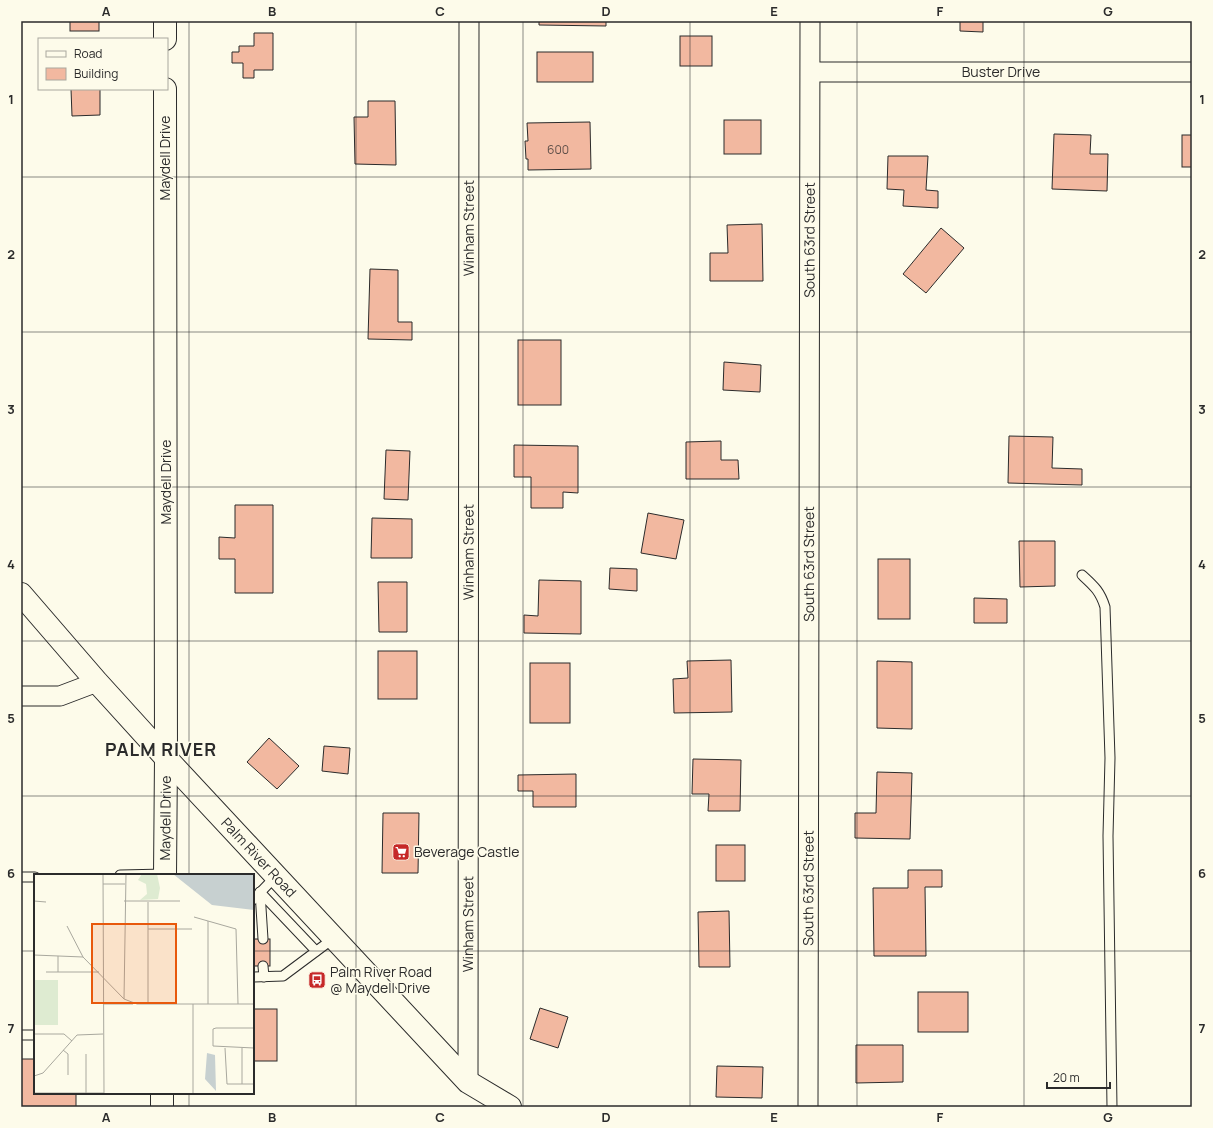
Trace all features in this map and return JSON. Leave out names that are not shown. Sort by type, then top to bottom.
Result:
[{"type":"street","points":[[165,21],[165,38]]},
{"type":"street","name":"Winham Street","points":[[468,1082],[469,21]]},
{"type":"street","name":"South 63rd Street","points":[[808,1107],[810,21]]},
{"type":"street","name":"Buster Drive","points":[[811,72],[1192,72]]},
{"type":"street","name":"Maydell Drive","points":[[165,90],[165,874]]},
{"type":"street","name":"Palm River Road","points":[[21,594],[97,682],[166,758],[468,1082],[510,1107]]},
{"type":"street","points":[[21,696],[60,696],[97,682]]},
{"type":"street","points":[[162,1094],[162,1107]]},
{"type":"lane","points":[[1082,575],[1102,595],[1105,607],[1110,758],[1108,836],[1112,1107]]},
{"type":"lane","points":[[254,899],[276,876]]},
{"type":"lane","points":[[21,877],[34,877]]},
{"type":"lane","points":[[260,892],[263,939]]},
{"type":"lane","points":[[260,892],[316,951]]},
{"type":"lane","points":[[254,977],[283,976],[334,938]]},
{"type":"lane","points":[[263,966],[264,977]]},
{"type":"lane","points":[[21,1035],[34,1035]]},
{"type":"building","points":[[70,21],[99,21],[99,31],[70,31]]},
{"type":"building","points":[[539,21],[606,21],[606,26],[539,25]]},
{"type":"building","points":[[960,21],[983,21],[983,32],[960,31]]},
{"type":"building","points":[[254,33],[273,33],[273,70],[254,70],[254,78],[243,78],[243,63],[232,63],[232,52],[239,52],[239,46],[254,46]]},
{"type":"building","points":[[680,36],[712,36],[712,66],[680,66]]},
{"type":"building","points":[[537,52],[593,52],[593,82],[537,82]]},
{"type":"building","points":[[71,90],[100,90],[100,115],[72,116]]},
{"type":"building","points":[[368,101],[395,101],[396,165],[355,164],[354,117],[368,117]]},
{"type":"building","points":[[724,120],[761,120],[761,154],[724,154]]},
{"type":"building","points":[[590,122],[591,169],[528,170],[525,141],[528,141],[527,123]]},
{"type":"building","points":[[1054,134],[1091,135],[1090,154],[1108,154],[1107,191],[1052,189]]},
{"type":"building","points":[[1182,135],[1192,135],[1192,167],[1182,167]]},
{"type":"building","points":[[888,156],[928,156],[926,190],[938,191],[938,208],[903,206],[904,190],[887,189]]},
{"type":"building","points":[[762,224],[763,281],[710,281],[710,253],[728,253],[727,225]]},
{"type":"building","points":[[941,228],[964,248],[926,293],[903,274]]},
{"type":"building","points":[[370,269],[398,270],[398,322],[412,322],[412,340],[368,339]]},
{"type":"building","points":[[518,340],[561,340],[561,405],[518,405]]},
{"type":"building","points":[[724,362],[761,365],[760,392],[723,390]]},
{"type":"building","points":[[1009,436],[1053,437],[1052,468],[1082,469],[1082,485],[1008,483]]},
{"type":"building","points":[[721,441],[721,460],[738,460],[739,479],[686,479],[686,442]]},
{"type":"building","points":[[514,445],[578,446],[578,493],[563,492],[563,508],[531,508],[531,477],[514,477]]},
{"type":"building","points":[[386,450],[410,451],[408,500],[384,499]]},
{"type":"building","points":[[235,505],[273,505],[273,593],[235,593],[235,559],[219,559],[219,537],[235,538]]},
{"type":"building","points":[[648,513],[684,520],[676,559],[641,553]]},
{"type":"building","points":[[372,518],[412,519],[412,558],[371,558]]},
{"type":"building","points":[[1019,541],[1055,541],[1055,586],[1020,587]]},
{"type":"building","points":[[878,559],[910,559],[910,619],[878,619]]},
{"type":"building","points":[[610,568],[637,569],[637,591],[609,589]]},
{"type":"building","points":[[539,580],[581,581],[581,634],[524,633],[524,615],[538,616]]},
{"type":"building","points":[[378,582],[407,582],[407,632],[379,632]]},
{"type":"building","points":[[974,598],[1007,599],[1007,623],[974,623]]},
{"type":"building","points":[[378,651],[417,651],[417,699],[378,699]]},
{"type":"building","points":[[731,660],[732,712],[674,713],[673,679],[688,678],[687,661]]},
{"type":"building","points":[[877,661],[912,662],[912,729],[877,728]]},
{"type":"building","points":[[530,663],[570,663],[570,723],[530,723]]},
{"type":"building","points":[[269,738],[299,766],[277,789],[247,762]]},
{"type":"building","points":[[324,746],[350,748],[348,774],[322,771]]},
{"type":"building","points":[[693,759],[741,760],[740,811],[708,811],[709,794],[692,794]]},
{"type":"building","points":[[877,772],[912,773],[910,839],[855,838],[855,813],[876,813]]},
{"type":"building","points":[[576,774],[576,807],[533,807],[533,791],[518,791],[518,775]]},
{"type":"building","points":[[383,813],[419,813],[418,873],[382,873]]},
{"type":"building","points":[[716,845],[745,845],[745,881],[716,881]]},
{"type":"building","points":[[908,870],[942,870],[942,887],[925,887],[926,956],[874,956],[873,888],[908,888]]},
{"type":"building","points":[[729,911],[730,967],[699,967],[698,912]]},
{"type":"building","points":[[254,939],[270,939],[270,966],[254,966]]},
{"type":"building","points":[[918,992],[968,992],[968,1032],[918,1032]]},
{"type":"building","points":[[540,1008],[568,1017],[558,1048],[530,1039]]},
{"type":"building","points":[[254,1009],[277,1009],[277,1061],[254,1061]]},
{"type":"building","points":[[856,1045],[903,1045],[903,1082],[856,1083]]},
{"type":"building","points":[[21,1059],[34,1059],[34,1094],[76,1094],[76,1107],[21,1107]]},
{"type":"building","points":[[717,1066],[763,1067],[762,1098],[716,1097]]},
{"type":"place","name":"Beverage Castle","points":[[401,852]]},
{"type":"place","name":"Palm River Road @ Maydell Drive","points":[[317,980]]},
{"type":"district","name":"PALM RIVER","points":[[161,750]]}]
